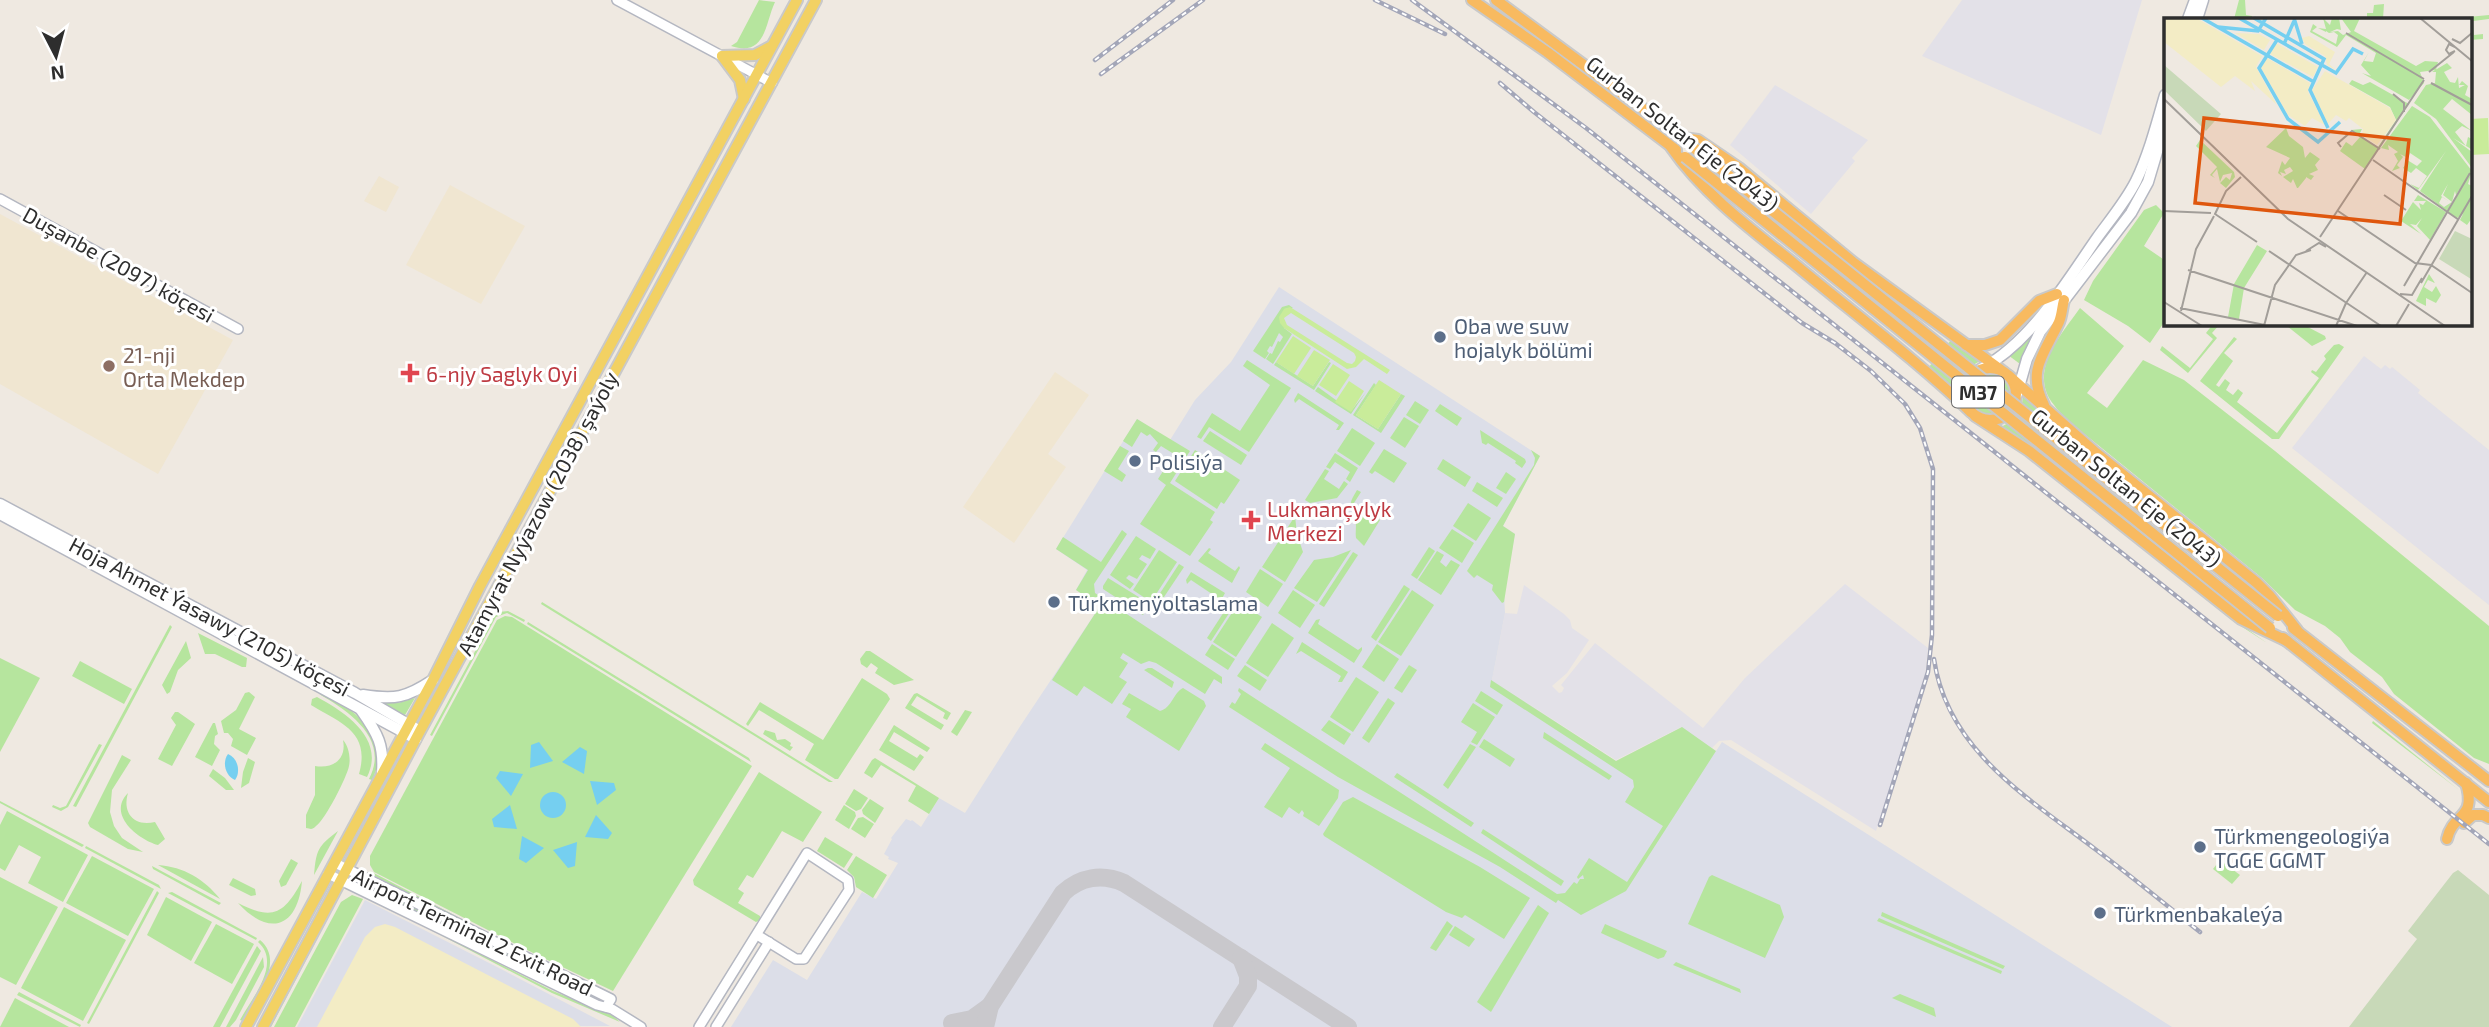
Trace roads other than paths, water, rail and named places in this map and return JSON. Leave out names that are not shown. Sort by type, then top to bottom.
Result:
[{"type":"highway","name":"Gurban Soltan Eje (2043)","points":[[1472,0],[1547,52],[1685,157],[2489,802]]},
{"type":"highway","name":"Gurban Soltan Eje (2043)","points":[[1496,0],[1683,138],[2278,616],[2489,781]]},
{"type":"highway","points":[[1683,138],[1698,140],[1739,168],[1854,263],[1965,345],[2257,583],[2297,631]]},
{"type":"highway","points":[[1671,146],[1689,172],[1762,238],[1917,364],[1973,414],[2029,451],[2241,619],[2287,641]]},
{"type":"highway","points":[[1965,345],[1985,345],[2000,340],[2039,300],[2060,297],[2060,320],[2037,367],[2037,388],[2047,411]]},
{"type":"highway","points":[[1995,370],[1968,379],[1964,388],[1966,404],[1973,414],[1990,420],[2000,418],[2012,409],[2018,390]]},
{"type":"highway","points":[[2468,764],[2489,772]]},
{"type":"highway","points":[[2466,783],[2470,803],[2468,810],[2449,832],[2447,839],[2454,836],[2473,815],[2489,818]]},
{"type":"main road","name":"Atamyrat Nyýazow (2038) şaýoly","points":[[246,1027],[433,680],[480,586],[797,0]]},
{"type":"main road","name":"Atamyrat Nyýazow (2038) şaýoly","points":[[263,1027],[816,0]]},
{"type":"main road","points":[[2188,18],[2194,0]]},
{"type":"main road","points":[[2197,18],[2203,0]]},
{"type":"main road","points":[[722,56],[761,54],[773,46]]},
{"type":"main road","points":[[722,56],[740,80],[744,99]]},
{"type":"main road","points":[[2018,390],[2034,342],[2136,180],[2164,98]]},
{"type":"main road","points":[[1995,370],[2131,213],[2148,182],[2164,128]]},
{"type":"main road","name":"Hoja Ahmet Ýasawy (2105) köçesi","points":[[0,504],[355,693],[418,735]]},
{"type":"main road","name":"Hoja Ahmet Ýasawy (2105) köçesi","points":[[0,514],[359,707],[407,728]]},
{"type":"main road","points":[[355,693],[385,698],[405,697],[433,680]]},
{"type":"main road","points":[[359,707],[378,736],[383,752],[382,774]]},
{"type":"street","points":[[617,0],[772,83]]},
{"type":"street","name":"Duşanbe (2097) köçesi","points":[[0,199],[238,329]]},
{"type":"street","points":[[699,1027],[807,853],[844,876],[849,883],[849,890],[804,960],[796,959],[758,932]]},
{"type":"street","name":"Airport Terminal 2 Exit Road","points":[[335,863],[344,874]]},
{"type":"street","points":[[328,874],[344,874],[608,1003],[641,1027]]},
{"type":"street","points":[[716,1027],[769,942]]},
{"type":"water","points":[[539,742],[553,761],[530,768],[531,745]]},
{"type":"water","points":[[580,747],[587,751],[584,774],[562,762]]},
{"type":"water","points":[[228,754],[237,766],[235,780],[226,768]]},
{"type":"water","points":[[500,771],[523,774],[511,796],[496,778]]},
{"type":"water","points":[[590,781],[614,783],[616,790],[597,805]]},
{"type":"water","points":[[553,792],[562,796],[566,805],[562,814],[553,818],[544,814],[540,805],[544,796]]},
{"type":"water","points":[[510,805],[517,829],[494,827],[492,819]]},
{"type":"water","points":[[596,815],[612,833],[608,839],[585,837]]},
{"type":"water","points":[[522,836],[544,848],[526,863],[519,859]]},
{"type":"water","points":[[577,842],[575,866],[568,868],[553,850]]},
{"type":"railway","points":[[1095,60],[1173,0]]},
{"type":"railway","points":[[1101,74],[1203,0]]},
{"type":"railway","points":[[1375,0],[1445,34]]},
{"type":"railway","points":[[1412,0],[1586,128],[2489,844]]},
{"type":"railway","points":[[1500,83],[1802,323],[1835,343],[1871,371],[1905,404],[1920,428],[1933,469],[1932,635],[1928,672],[1880,825]]},
{"type":"railway","points":[[1934,659],[1942,691],[1955,720],[1973,746],[1994,769],[2043,811],[2122,869],[2200,932]]},
{"type":"place","name":"Oba we suw hojalyk bölümi","points":[[1440,337]]},
{"type":"place","name":"21-nji Orta Mekdep","points":[[109,366]]},
{"type":"place","name":"6-njy Saglyk Oyi","points":[[410,373]]},
{"type":"place","name":"Polisiýa","points":[[1135,461]]},
{"type":"place","name":"Lukmançylyk Merkezi","points":[[1251,520]]},
{"type":"place","name":"Türkmenÿoltaslama","points":[[1054,602]]},
{"type":"place","name":"Türkmengeologiýa TGGE GGMT","points":[[2200,847]]},
{"type":"place","name":"Türkmenbakaleýa","points":[[2100,913]]}]
